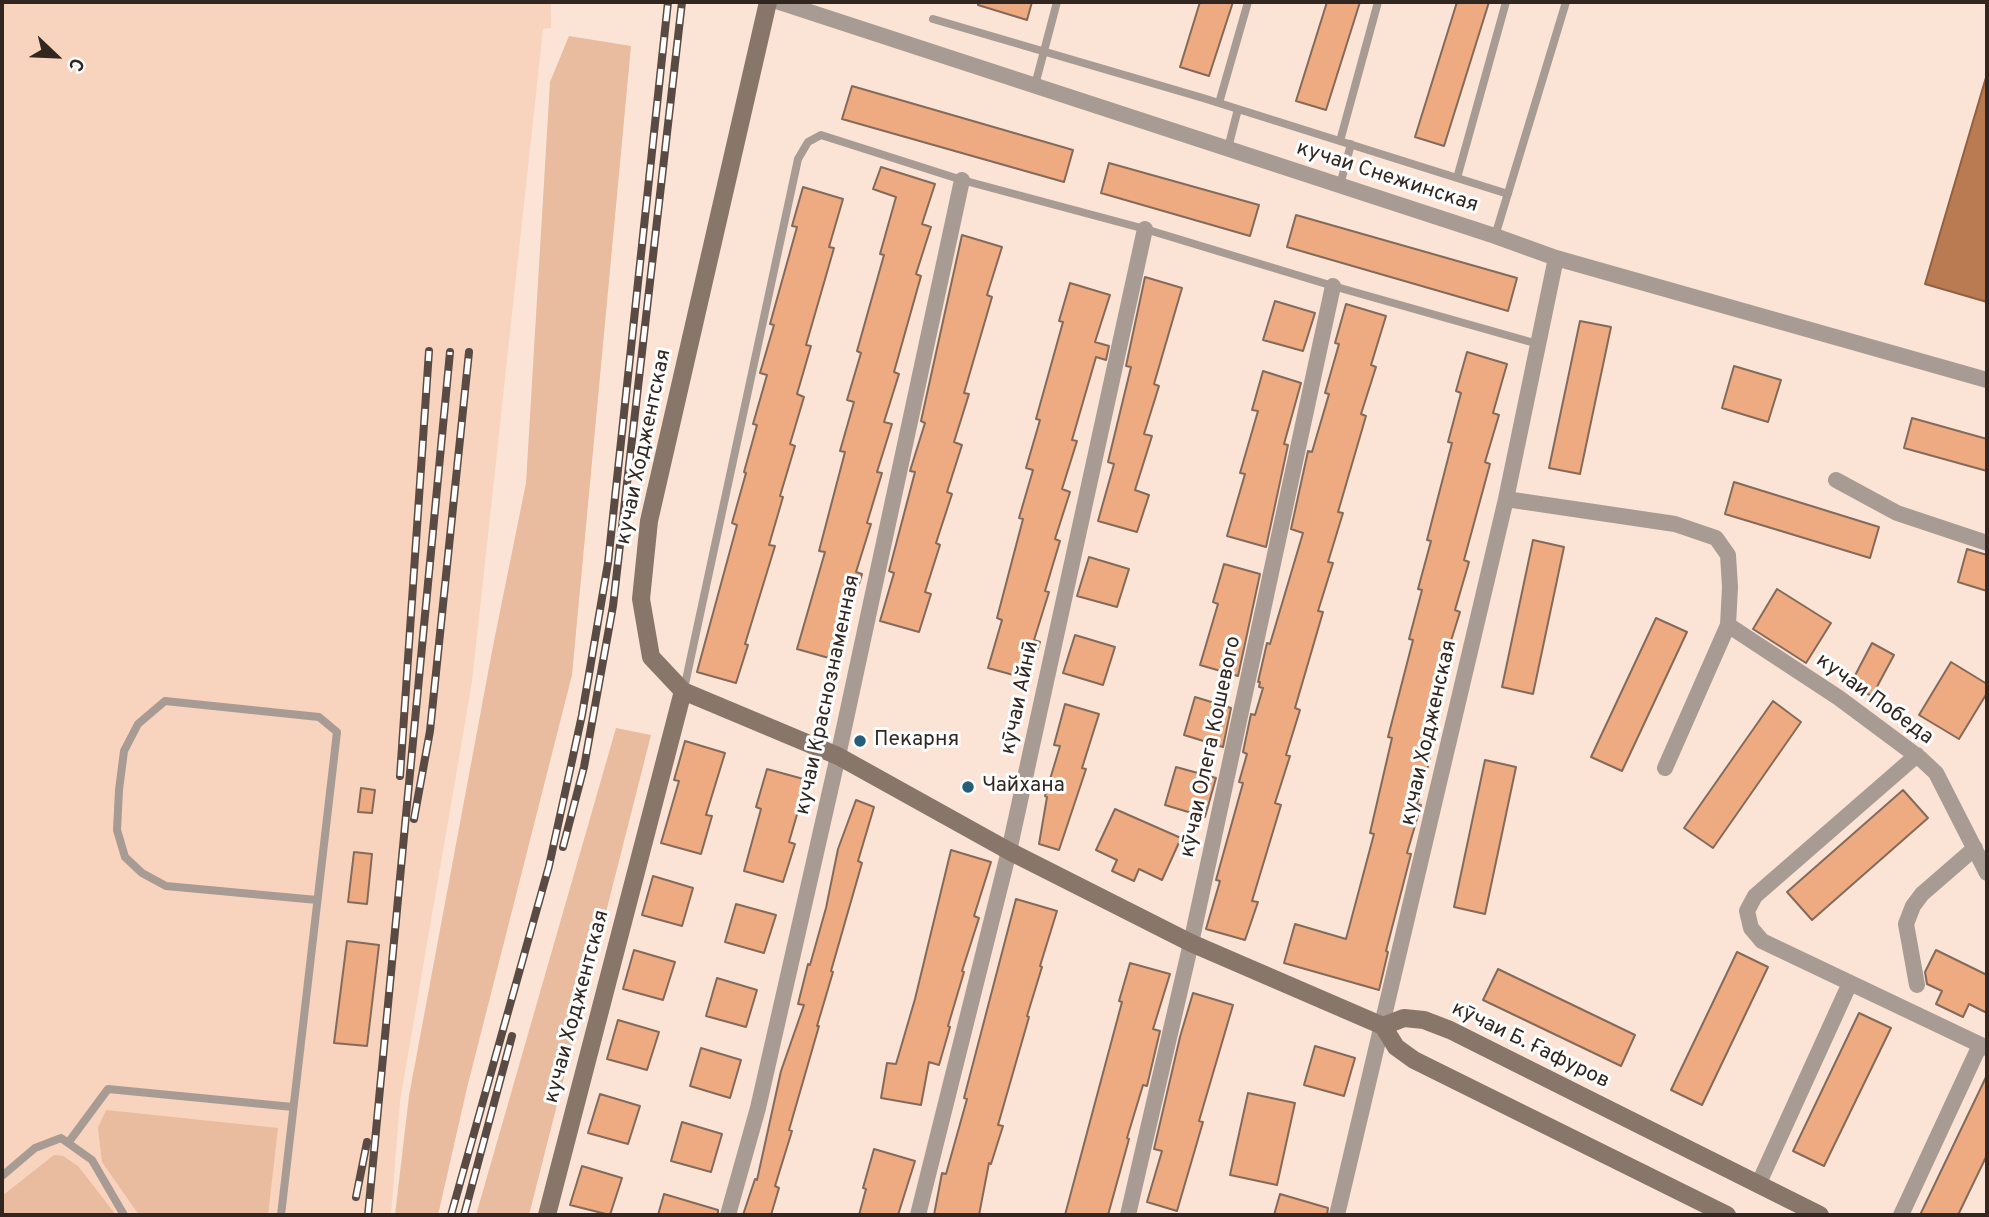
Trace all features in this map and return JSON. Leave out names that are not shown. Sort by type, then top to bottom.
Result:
[{"type":"main road","name":"кучаи Ходжентская","points":[[547,1215],[683,691],[651,657],[640,599],[649,521],[768,2]]},
{"type":"main road","points":[[683,691],[838,756],[1009,851],[1191,943],[1383,1026],[1396,1048],[1413,1060],[1727,1215]]},
{"type":"main road","name":"кӯчаи Б. Ғафуров","points":[[1383,1026],[1404,1018],[1424,1020],[1450,1030],[1820,1215]]},
{"type":"street","name":"кучаи Снежинская","points":[[779,2],[823,12],[1556,258],[1987,380]]},
{"type":"street","name":"кучаи Краснознаменная","points":[[728,1215],[758,1108],[838,756],[962,180]]},
{"type":"street","name":"кӯчаи Айнӣ","points":[[918,1215],[1009,851],[1145,229]]},
{"type":"street","name":"кучаи Ходженская","points":[[1337,1215],[1506,499],[1556,258]]},
{"type":"street","name":"кӯчаи Олега Кошевого","points":[[1128,1215],[1191,943],[1333,286]]},
{"type":"street","points":[[1836,480],[1896,513],[1987,544]]},
{"type":"street","points":[[1506,499],[1675,524],[1716,537],[1728,555],[1728,625],[1665,768]]},
{"type":"street","name":"кучаи Победа","points":[[1728,625],[1839,698],[1917,755],[1936,774],[1987,873]]},
{"type":"street","points":[[1901,1215],[1984,1047],[1762,941],[1751,928],[1747,911],[1755,896],[1917,755]]},
{"type":"street","points":[[1917,985],[1906,924],[1913,906],[1922,894],[1975,848]]},
{"type":"street","points":[[1758,1185],[1850,983]]},
{"type":"lane","points":[[1035,85],[1057,2]]},
{"type":"lane","points":[[1219,103],[1248,2]]},
{"type":"lane","points":[[1340,141],[1378,2]]},
{"type":"lane","points":[[1457,178],[1506,2]]},
{"type":"lane","points":[[1495,236],[1566,2]]},
{"type":"lane","points":[[933,19],[1219,103],[1508,194]]},
{"type":"lane","points":[[1228,148],[1238,109]]},
{"type":"lane","points":[[683,691],[798,159],[808,142],[821,135],[962,180],[1145,229],[1538,344]]},
{"type":"lane","points":[[1340,185],[1351,144]]},
{"type":"lane","points":[[281,1215],[337,732],[319,717],[165,701],[138,724],[124,751],[119,790],[117,830],[125,857],[142,873],[166,886],[317,900]]},
{"type":"lane","points":[[68,1143],[108,1089],[293,1107]]},
{"type":"lane","points":[[2,1176],[35,1148],[61,1138],[92,1160],[124,1215]]},
{"type":"shaded area","points":[[2,2],[551,2],[551,28],[543,29],[472,682],[400,1101],[391,1215],[2,1215]]},
{"type":"shaded area","points":[[569,36],[631,46],[572,675],[467,1088],[438,1215],[395,1215],[409,1096],[526,483],[550,82]]},
{"type":"shaded area","points":[[1987,74],[1987,302],[1925,284]]},
{"type":"shaded area","points":[[616,728],[651,735],[529,1215],[476,1215]]},
{"type":"shaded area","points":[[106,1110],[278,1128],[268,1215],[139,1215],[102,1162],[98,1128]]},
{"type":"shaded area","points":[[54,1155],[63,1156],[78,1166],[116,1215],[2,1215],[2,1196]]},
{"type":"building","points":[[978,2],[1032,2],[1027,20],[978,5]]},
{"type":"building","points":[[1200,2],[1233,2],[1209,76],[1180,67]]},
{"type":"building","points":[[1327,2],[1360,2],[1326,110],[1296,101]]},
{"type":"building","points":[[1457,2],[1489,2],[1444,146],[1415,137]]},
{"type":"building","points":[[852,86],[1073,150],[1064,182],[842,119]]},
{"type":"building","points":[[1109,163],[1259,205],[1250,236],[1101,193]]},
{"type":"building","points":[[881,167],[935,184],[922,224],[931,227],[916,274],[921,276],[894,372],[899,374],[884,422],[892,424],[877,472],[882,473],[867,523],[871,524],[856,572],[862,574],[836,660],[797,649],[825,552],[819,551],[845,452],[840,451],[854,402],[847,400],[861,353],[857,351],[884,255],[880,254],[896,197],[873,189]]},
{"type":"building","points":[[803,187],[843,199],[829,247],[834,248],[806,345],[811,346],[797,394],[804,397],[790,444],[795,446],[769,545],[775,546],[736,683],[697,672],[737,525],[732,523],[757,425],[753,424],[767,375],[760,373],[774,325],[770,324],[797,227],[792,226]]},
{"type":"building","points":[[1296,215],[1517,278],[1508,311],[1287,247]]},
{"type":"building","points":[[962,235],[1002,247],[987,295],[992,297],[964,393],[969,394],[954,442],[962,445],[947,492],[952,494],[936,543],[940,545],[925,592],[931,594],[919,632],[880,621],[894,573],[889,571],[915,472],[910,471],[925,423],[921,421]]},
{"type":"building","points":[[1145,277],[1182,288],[1154,384],[1159,386],[1144,434],[1152,436],[1135,490],[1149,495],[1137,532],[1098,521],[1114,464],[1108,462],[1131,367],[1126,366]]},
{"type":"building","points":[[1070,283],[1110,295],[1095,342],[1109,346],[1106,360],[1096,357],[1072,440],[1077,441],[1062,489],[1070,492],[1055,539],[1060,541],[1045,591],[1049,592],[1034,640],[1040,642],[1028,679],[988,668],[1002,620],[997,618],[1023,519],[1019,518],[1033,470],[1026,468],[1040,420],[1036,419],[1063,322],[1059,321]]},
{"type":"building","points":[[1275,301],[1315,313],[1303,351],[1263,340]]},
{"type":"building","points":[[1346,304],[1386,316],[1371,365],[1376,367],[1361,414],[1366,416],[1338,512],[1343,513],[1328,562],[1333,563],[1318,611],[1323,612],[1295,708],[1300,710],[1286,755],[1290,756],[1275,803],[1281,805],[1252,901],[1258,902],[1245,940],[1206,929],[1220,881],[1216,880],[1243,783],[1239,782],[1247,754],[1243,752],[1251,714],[1255,715],[1263,688],[1259,687],[1258,682],[1267,643],[1270,644],[1303,533],[1291,529],[1308,451],[1312,452],[1329,394],[1325,393],[1339,344],[1335,343]]},
{"type":"building","points":[[1580,321],[1611,327],[1580,474],[1549,468]]},
{"type":"building","points":[[1467,352],[1507,364],[1493,413],[1499,415],[1485,462],[1490,464],[1464,560],[1469,562],[1455,610],[1460,612],[1445,660],[1451,661],[1424,757],[1430,759],[1417,804],[1421,805],[1407,853],[1411,854],[1386,951],[1388,952],[1379,990],[1284,963],[1295,924],[1346,939],[1374,834],[1370,833],[1392,738],[1388,737],[1413,640],[1409,639],[1422,590],[1418,589],[1431,541],[1427,540],[1452,443],[1448,442],[1461,393],[1456,391]]},
{"type":"building","points":[[1734,366],[1781,380],[1768,422],[1722,408]]},
{"type":"building","points":[[1263,371],[1301,383],[1284,444],[1288,445],[1266,547],[1227,536],[1245,474],[1240,473],[1258,411],[1252,410]]},
{"type":"building","points":[[1912,418],[1987,439],[1987,471],[1904,448]]},
{"type":"building","points":[[1734,482],[1879,527],[1870,558],[1725,514]]},
{"type":"building","points":[[1533,540],[1564,547],[1533,694],[1502,687]]},
{"type":"building","points":[[1967,549],[1987,555],[1987,591],[1958,582]]},
{"type":"building","points":[[1089,557],[1129,569],[1117,607],[1077,596]]},
{"type":"building","points":[[1224,564],[1260,574],[1238,676],[1200,665],[1218,604],[1213,602]]},
{"type":"building","points":[[1777,589],[1831,623],[1806,663],[1753,629]]},
{"type":"building","points":[[1656,618],[1687,632],[1622,771],[1591,757]]},
{"type":"building","points":[[1075,635],[1115,647],[1103,685],[1063,673]]},
{"type":"building","points":[[1872,643],[1894,655],[1872,696],[1850,685]]},
{"type":"building","points":[[1951,662],[1987,684],[1987,693],[1959,739],[1919,715]]},
{"type":"building","points":[[1195,697],[1231,708],[1223,747],[1184,735]]},
{"type":"building","points":[[1773,701],[1801,722],[1713,848],[1684,828]]},
{"type":"building","points":[[1065,704],[1099,714],[1082,768],[1086,769],[1059,850],[1039,844],[1047,797],[1045,796],[1060,746],[1054,745]]},
{"type":"building","points":[[685,741],[725,753],[706,815],[712,816],[701,854],[661,843],[679,781],[674,780]]},
{"type":"building","points":[[1485,760],[1516,767],[1485,914],[1454,907]]},
{"type":"building","points":[[1176,767],[1216,778],[1205,817],[1165,805]]},
{"type":"building","points":[[767,769],[807,780],[789,842],[795,844],[783,882],[744,871],[761,809],[756,807]]},
{"type":"building","points":[[361,788],[375,790],[372,813],[358,812]]},
{"type":"building","points":[[1903,790],[1928,818],[1812,920],[1787,892]]},
{"type":"building","points":[[856,800],[874,807],[858,861],[862,863],[789,1130],[792,1131],[775,1186],[779,1188],[771,1215],[743,1215],[755,1179],[757,1180],[781,1071],[804,1005],[798,1004],[826,908],[838,849]]},
{"type":"building","points":[[1115,809],[1181,838],[1162,880],[1139,869],[1134,881],[1112,871],[1117,860],[1096,850]]},
{"type":"building","points":[[951,850],[991,862],[974,916],[979,918],[962,971],[964,972],[948,1026],[950,1027],[939,1065],[929,1062],[921,1105],[881,1098],[887,1063],[896,1064],[915,999]]},
{"type":"building","points":[[354,852],[372,854],[367,904],[348,902]]},
{"type":"building","points":[[653,876],[693,888],[682,926],[642,915]]},
{"type":"building","points":[[1016,899],[1057,911],[998,1125],[1003,1126],[991,1164],[989,1163],[979,1215],[934,1215],[942,1173],[946,1174],[967,1099],[964,1098]]},
{"type":"building","points":[[736,904],[776,915],[764,953],[725,942]]},
{"type":"building","points":[[347,941],[379,945],[367,1046],[334,1043]]},
{"type":"building","points":[[634,950],[675,962],[663,1000],[623,989]]},
{"type":"building","points":[[1936,950],[1987,975],[1987,1013],[1969,1004],[1963,1017],[1936,1004],[1942,991],[1927,984],[1925,972]]},
{"type":"building","points":[[1737,952],[1768,967],[1702,1105],[1671,1090]]},
{"type":"building","points":[[1130,963],[1170,974],[1153,1029],[1160,1031],[1147,1086],[1143,1085],[1108,1215],[1065,1215],[1122,1002],[1119,1001]]},
{"type":"building","points":[[1498,969],[1635,1035],[1621,1066],[1483,1000]]},
{"type":"building","points":[[717,978],[757,990],[746,1027],[706,1016]]},
{"type":"building","points":[[1193,993],[1233,1005],[1199,1121],[1203,1122],[1177,1211],[1147,1202],[1162,1151],[1154,1149]]},
{"type":"building","points":[[1859,1013],[1891,1028],[1824,1166],[1793,1151]]},
{"type":"building","points":[[618,1020],[659,1032],[647,1070],[607,1059]]},
{"type":"building","points":[[1315,1046],[1355,1058],[1344,1096],[1304,1085]]},
{"type":"building","points":[[701,1048],[741,1060],[730,1098],[690,1086]]},
{"type":"building","points":[[1987,1075],[1987,1155],[1958,1215],[1920,1215]]},
{"type":"building","points":[[1248,1093],[1295,1103],[1277,1185],[1230,1175]]},
{"type":"building","points":[[600,1094],[640,1106],[628,1144],[588,1133]]},
{"type":"building","points":[[682,1122],[722,1134],[711,1172],[671,1161]]},
{"type":"building","points":[[874,1149],[915,1161],[898,1215],[859,1215]]},
{"type":"building","points":[[582,1166],[622,1178],[610,1215],[570,1205]]},
{"type":"building","points":[[664,1194],[718,1210],[718,1215],[658,1215]]},
{"type":"building","points":[[1280,1194],[1328,1208],[1327,1215],[1274,1215]]},
{"type":"railway","points":[[451,1215],[549,866],[582,715],[608,563],[668,2]]},
{"type":"railway","points":[[563,847],[584,767],[613,606],[682,2]]},
{"type":"railway","points":[[400,776],[429,351]]},
{"type":"railway","points":[[368,1215],[450,352]]},
{"type":"railway","points":[[414,819],[430,731],[469,352]]},
{"type":"railway","points":[[464,1215],[512,1036]]},
{"type":"railway","points":[[356,1197],[367,1142]]},
{"type":"place","name":"Пекарня","points":[[860,741]]},
{"type":"place","name":"Чайхана","points":[[968,787]]}]
